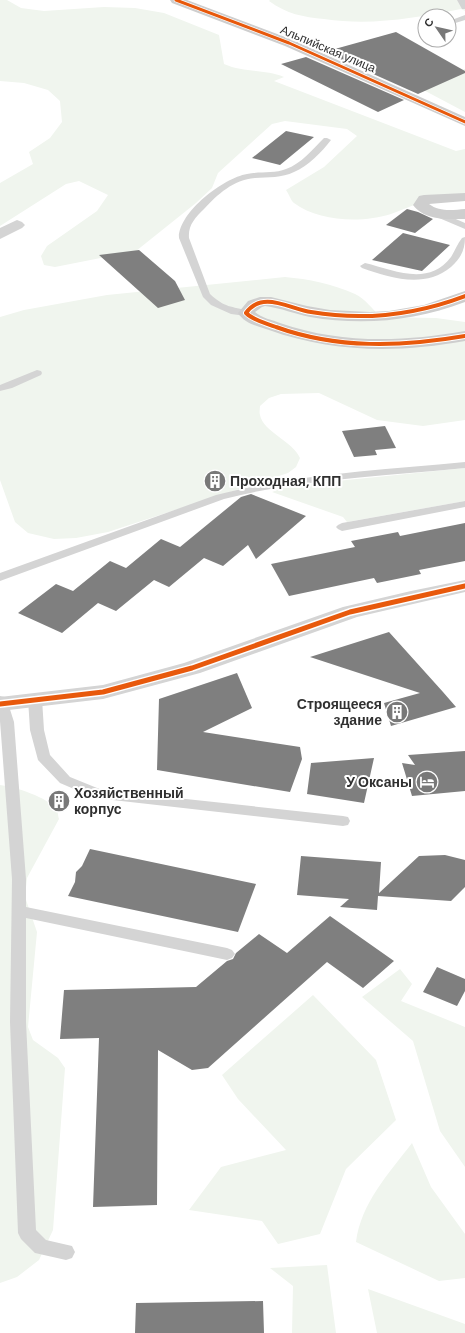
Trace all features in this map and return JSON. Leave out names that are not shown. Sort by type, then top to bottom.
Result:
[{"type":"street","name":"Альпийская улица","points":[[176,0],[289,43],[465,122]]},
{"type":"street","points":[[465,197],[424,199],[421,205],[435,213],[465,214]]},
{"type":"street","points":[[0,234],[17,225]]},
{"type":"street","points":[[465,296],[444,305],[422,311],[389,316],[362,317],[332,315],[303,311],[271,302],[260,302],[253,305],[246,313],[251,318],[295,333],[343,342],[382,345],[429,343],[465,336]]},
{"type":"street","points":[[0,704],[103,692],[192,668],[350,612],[465,586]]},
{"type":"lane","points":[[462,0],[465,7]]},
{"type":"lane","points":[[246,313],[234,312],[225,309],[214,303],[206,295],[182,231],[186,223],[219,188],[228,182],[250,176],[288,172],[296,168],[327,140]]},
{"type":"lane","points":[[435,213],[465,226]]},
{"type":"lane","points":[[365,266],[397,276],[420,278],[437,271],[453,260],[465,240]]},
{"type":"lane","points":[[0,388],[37,373]]},
{"type":"lane","points":[[451,466],[457,460],[465,459]]},
{"type":"lane","points":[[0,577],[220,497],[251,489],[286,483],[465,465]]},
{"type":"lane","points":[[342,527],[465,504]]},
{"type":"lane","points":[[34,699],[37,730],[44,757],[65,780],[100,795],[343,821]]},
{"type":"lane","points":[[0,700],[0,704],[7,722],[20,879],[18,1022],[27,1233],[42,1247],[66,1252]]},
{"type":"lane","points":[[19,911],[226,954]]},
{"type":"shaded area","points":[[0,0],[7,0],[21,8],[44,11],[104,7],[135,8],[164,13],[219,35],[224,64],[239,69],[269,73],[284,77],[274,81],[456,151],[465,149],[465,199],[444,198],[426,201],[391,214],[368,219],[341,219],[328,217],[304,209],[293,202],[286,190],[324,167],[357,136],[347,129],[285,121],[272,124],[218,173],[212,188],[196,203],[136,251],[55,267],[44,265],[41,256],[47,246],[97,211],[108,195],[79,181],[66,184],[0,226],[0,183],[33,164],[29,152],[50,138],[62,122],[60,101],[48,90],[24,83],[0,81]]},
{"type":"shaded area","points":[[465,0],[465,11],[461,9],[457,10],[457,8],[417,8],[417,16],[393,20],[359,22],[309,17],[295,14],[282,9],[269,1]]},
{"type":"shaded area","points":[[465,69],[465,112],[414,85],[446,76]]},
{"type":"shaded area","points":[[285,277],[320,282],[355,294],[365,301],[380,317],[436,318],[465,322],[465,420],[423,426],[377,420],[319,393],[281,394],[269,398],[260,406],[260,415],[262,421],[272,432],[291,446],[300,458],[296,467],[288,473],[108,532],[76,538],[54,539],[28,533],[15,522],[0,480],[0,317],[24,310],[107,295]]},
{"type":"shaded area","points":[[465,468],[465,501],[347,522],[343,517],[272,492],[288,486]]},
{"type":"shaded area","points":[[0,785],[22,790],[39,797],[53,805],[58,812],[59,819],[27,878],[25,897],[37,932],[28,1027],[33,1040],[58,1058],[65,1068],[53,1230],[39,1260],[17,1277],[0,1283]]},
{"type":"shaded area","points":[[400,969],[412,984],[401,1001],[465,1027],[465,1167],[440,1131],[413,1041],[362,997]]},
{"type":"shaded area","points":[[313,995],[376,1060],[396,1120],[346,1169],[320,1234],[278,1244],[262,1221],[189,1210],[221,1167],[286,1150],[238,1099],[222,1075]]},
{"type":"shaded area","points":[[412,1143],[431,1187],[465,1234],[465,1278],[439,1281],[356,1242],[359,1228],[370,1201],[385,1177]]},
{"type":"shaded area","points":[[327,1265],[336,1333],[292,1333],[293,1286],[270,1268]]},
{"type":"shaded area","points":[[368,1289],[465,1324],[465,1333],[377,1333]]},
{"type":"building","points":[[396,32],[417,44],[417,48],[424,48],[465,71],[465,73],[418,94],[324,52]]},
{"type":"building","points":[[306,57],[404,100],[378,112],[281,64]]},
{"type":"building","points":[[286,131],[314,137],[280,165],[252,158]]},
{"type":"building","points":[[407,209],[433,219],[415,233],[386,225]]},
{"type":"building","points":[[403,233],[450,245],[422,271],[372,260]]},
{"type":"building","points":[[139,250],[175,281],[185,300],[158,308],[99,255]]},
{"type":"building","points":[[385,426],[396,448],[375,450],[377,455],[354,457],[342,431]]},
{"type":"building","points":[[251,494],[306,516],[256,559],[248,545],[223,566],[204,558],[169,587],[154,580],[116,611],[98,603],[62,633],[18,613],[56,584],[73,591],[110,561],[126,568],[161,539],[180,547],[241,497]]},
{"type":"building","points":[[465,523],[465,561],[419,570],[421,574],[377,583],[374,578],[289,596],[271,564],[355,547],[351,541],[398,532],[400,536]]},
{"type":"building","points":[[389,632],[456,707],[391,726],[384,703],[420,693],[310,657]]},
{"type":"building","points":[[237,673],[252,708],[203,732],[300,747],[302,759],[290,792],[157,770],[159,699]]},
{"type":"building","points":[[465,751],[465,791],[412,796],[402,763],[415,765],[408,755]]},
{"type":"building","points":[[374,758],[364,803],[307,794],[311,763]]},
{"type":"building","points":[[90,849],[256,884],[238,932],[68,896],[75,882],[76,872],[82,866]]},
{"type":"building","points":[[445,855],[465,860],[465,887],[451,901],[378,896],[377,910],[340,907],[349,899],[297,895],[301,856],[381,862],[379,893],[419,856]]},
{"type":"building","points":[[330,916],[394,961],[363,988],[327,962],[208,1068],[192,1070],[158,1050],[157,1205],[93,1207],[99,1038],[60,1039],[64,990],[196,987],[227,961],[233,959],[236,953],[259,934],[287,953]]},
{"type":"building","points":[[437,967],[465,979],[465,991],[457,1006],[423,992]]},
{"type":"building","points":[[263,1301],[264,1333],[135,1333],[136,1303]]},
{"type":"cycle path","points":[[176,0],[289,43],[465,122]]},
{"type":"cycle path","points":[[465,296],[427,309],[389,316],[370,317],[330,315],[305,311],[278,303],[265,301],[254,305],[246,313],[251,318],[289,331],[337,342],[380,345],[444,340],[465,336]]},
{"type":"cycle path","points":[[0,704],[103,692],[192,668],[350,612],[465,586]]},
{"type":"place","name":"Проходная, КПП","points":[[215,481]]},
{"type":"place","name":"Строящееся здание","points":[[397,712]]},
{"type":"place","name":"У Оксаны","points":[[427,782]]},
{"type":"place","name":"Хозяйственный корпус","points":[[59,801]]}]
